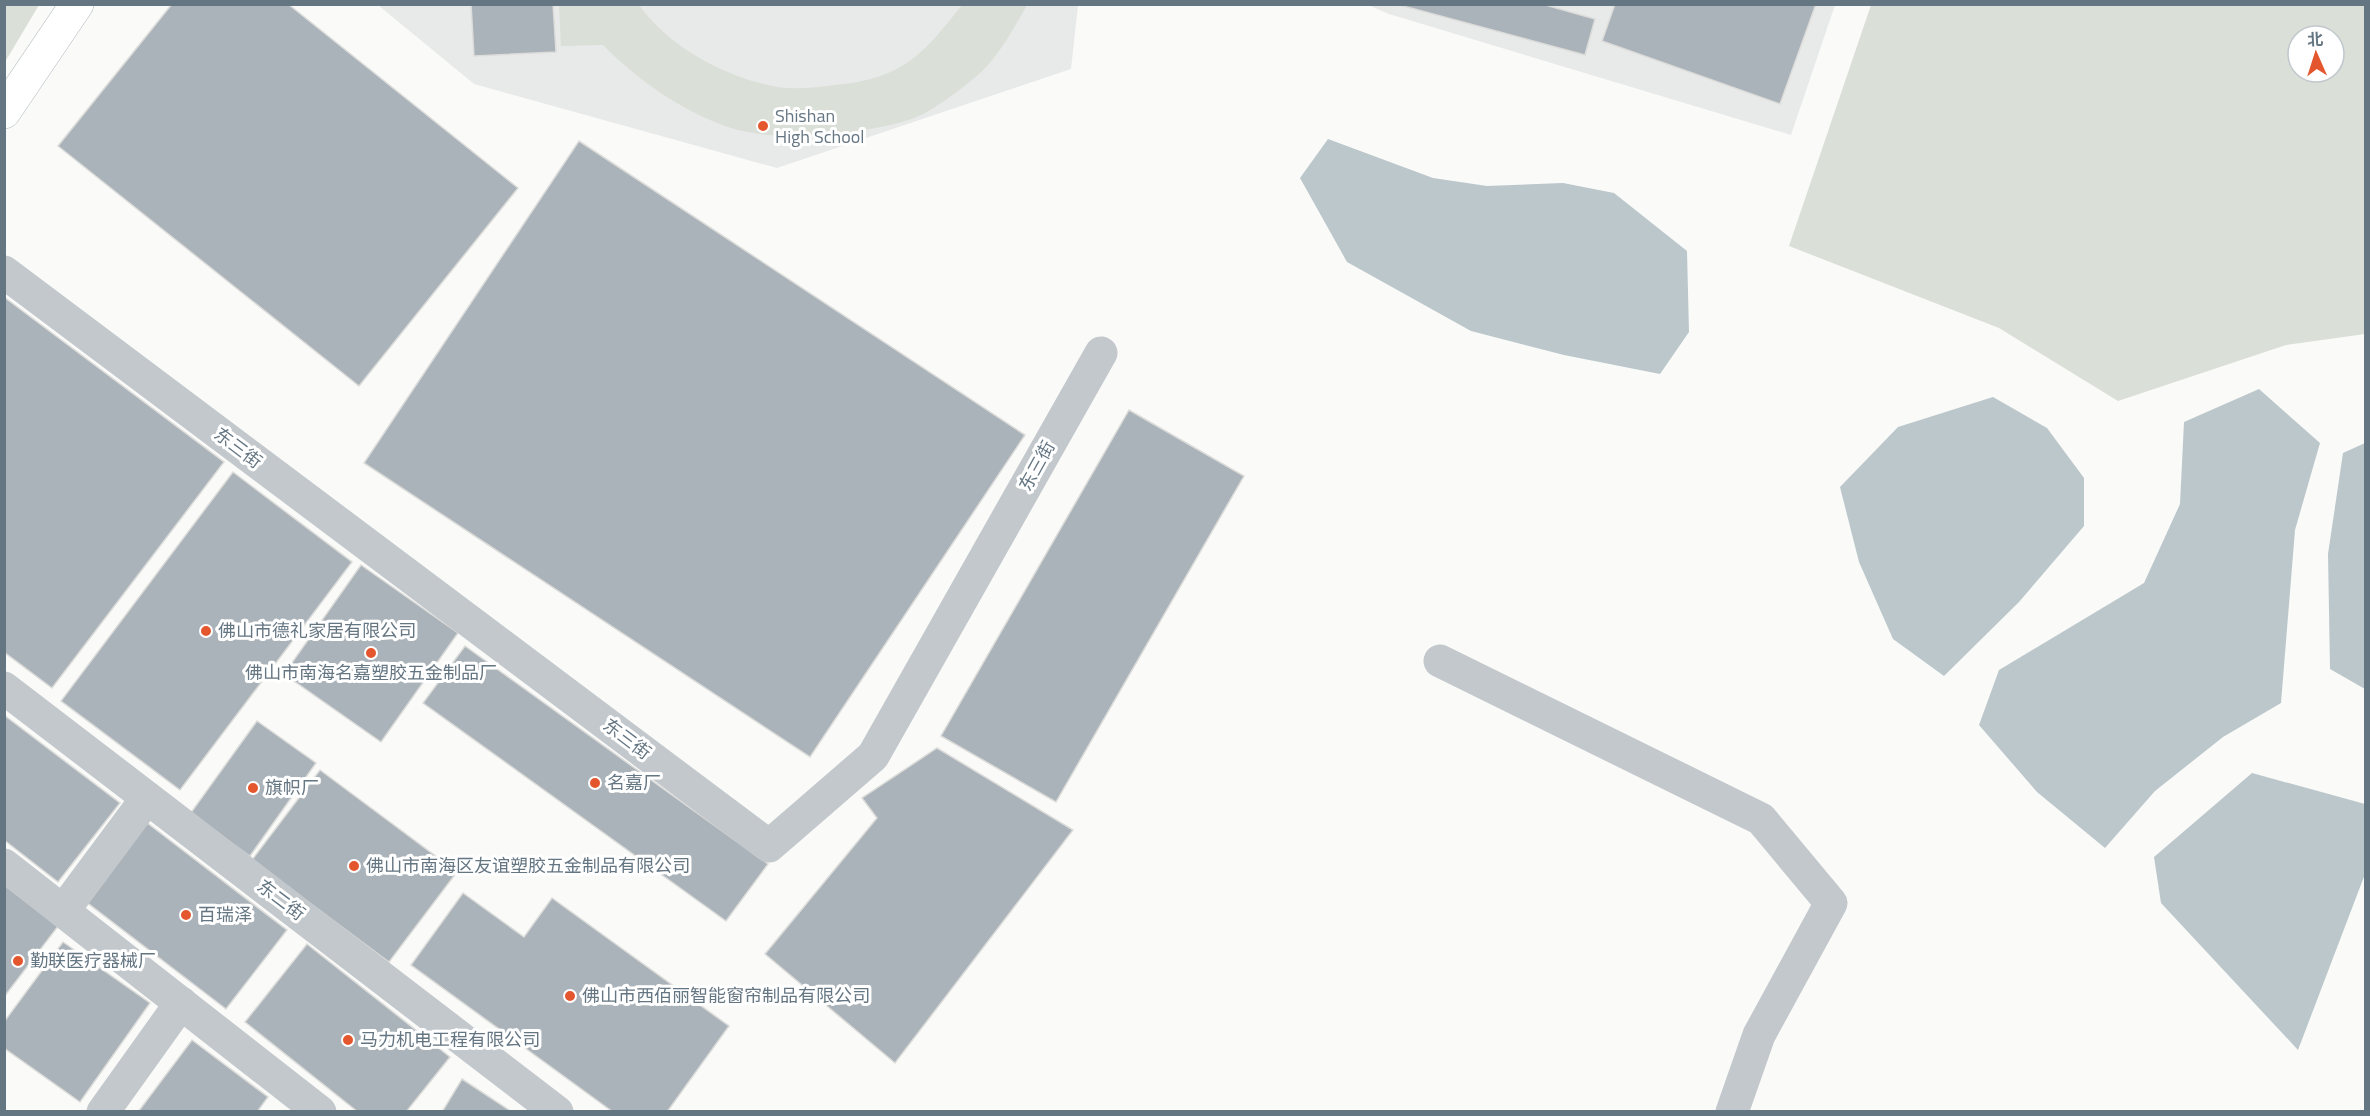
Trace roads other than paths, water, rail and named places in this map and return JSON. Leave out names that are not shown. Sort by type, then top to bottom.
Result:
[{"type":"main road","points":[[4,112],[77,4]]},
{"type":"street","name":"东三街","points":[[4,272],[769,846],[873,756],[1101,353]]},
{"type":"street","points":[[1440,661],[1761,819],[1830,903],[1759,1035],[1732,1112]]},
{"type":"street","name":"东二街","points":[[4,688],[557,1112]]},
{"type":"street","points":[[63,911],[147,798]]},
{"type":"street","points":[[4,865],[320,1112]]},
{"type":"street","points":[[103,1112],[181,1003]]},
{"type":"place","name":"Shishan High School","points":[[763,126]]},
{"type":"place","name":"佛山市德礼家居有限公司","points":[[206,631]]},
{"type":"place","name":"佛山市南海名嘉塑胶五金制品厂","points":[[371,653]]},
{"type":"place","name":"名嘉厂","points":[[595,783]]},
{"type":"place","name":"旗帜厂","points":[[253,788]]},
{"type":"place","name":"佛山市南海区友谊塑胶五金制品有限公司","points":[[354,866]]},
{"type":"place","name":"百瑞泽","points":[[186,915]]},
{"type":"place","name":"勤联医疗器械厂","points":[[18,961]]},
{"type":"place","name":"佛山市西佰丽智能窗帘制品有限公司","points":[[570,996]]},
{"type":"place","name":"马力机电工程有限公司","points":[[348,1040]]}]
